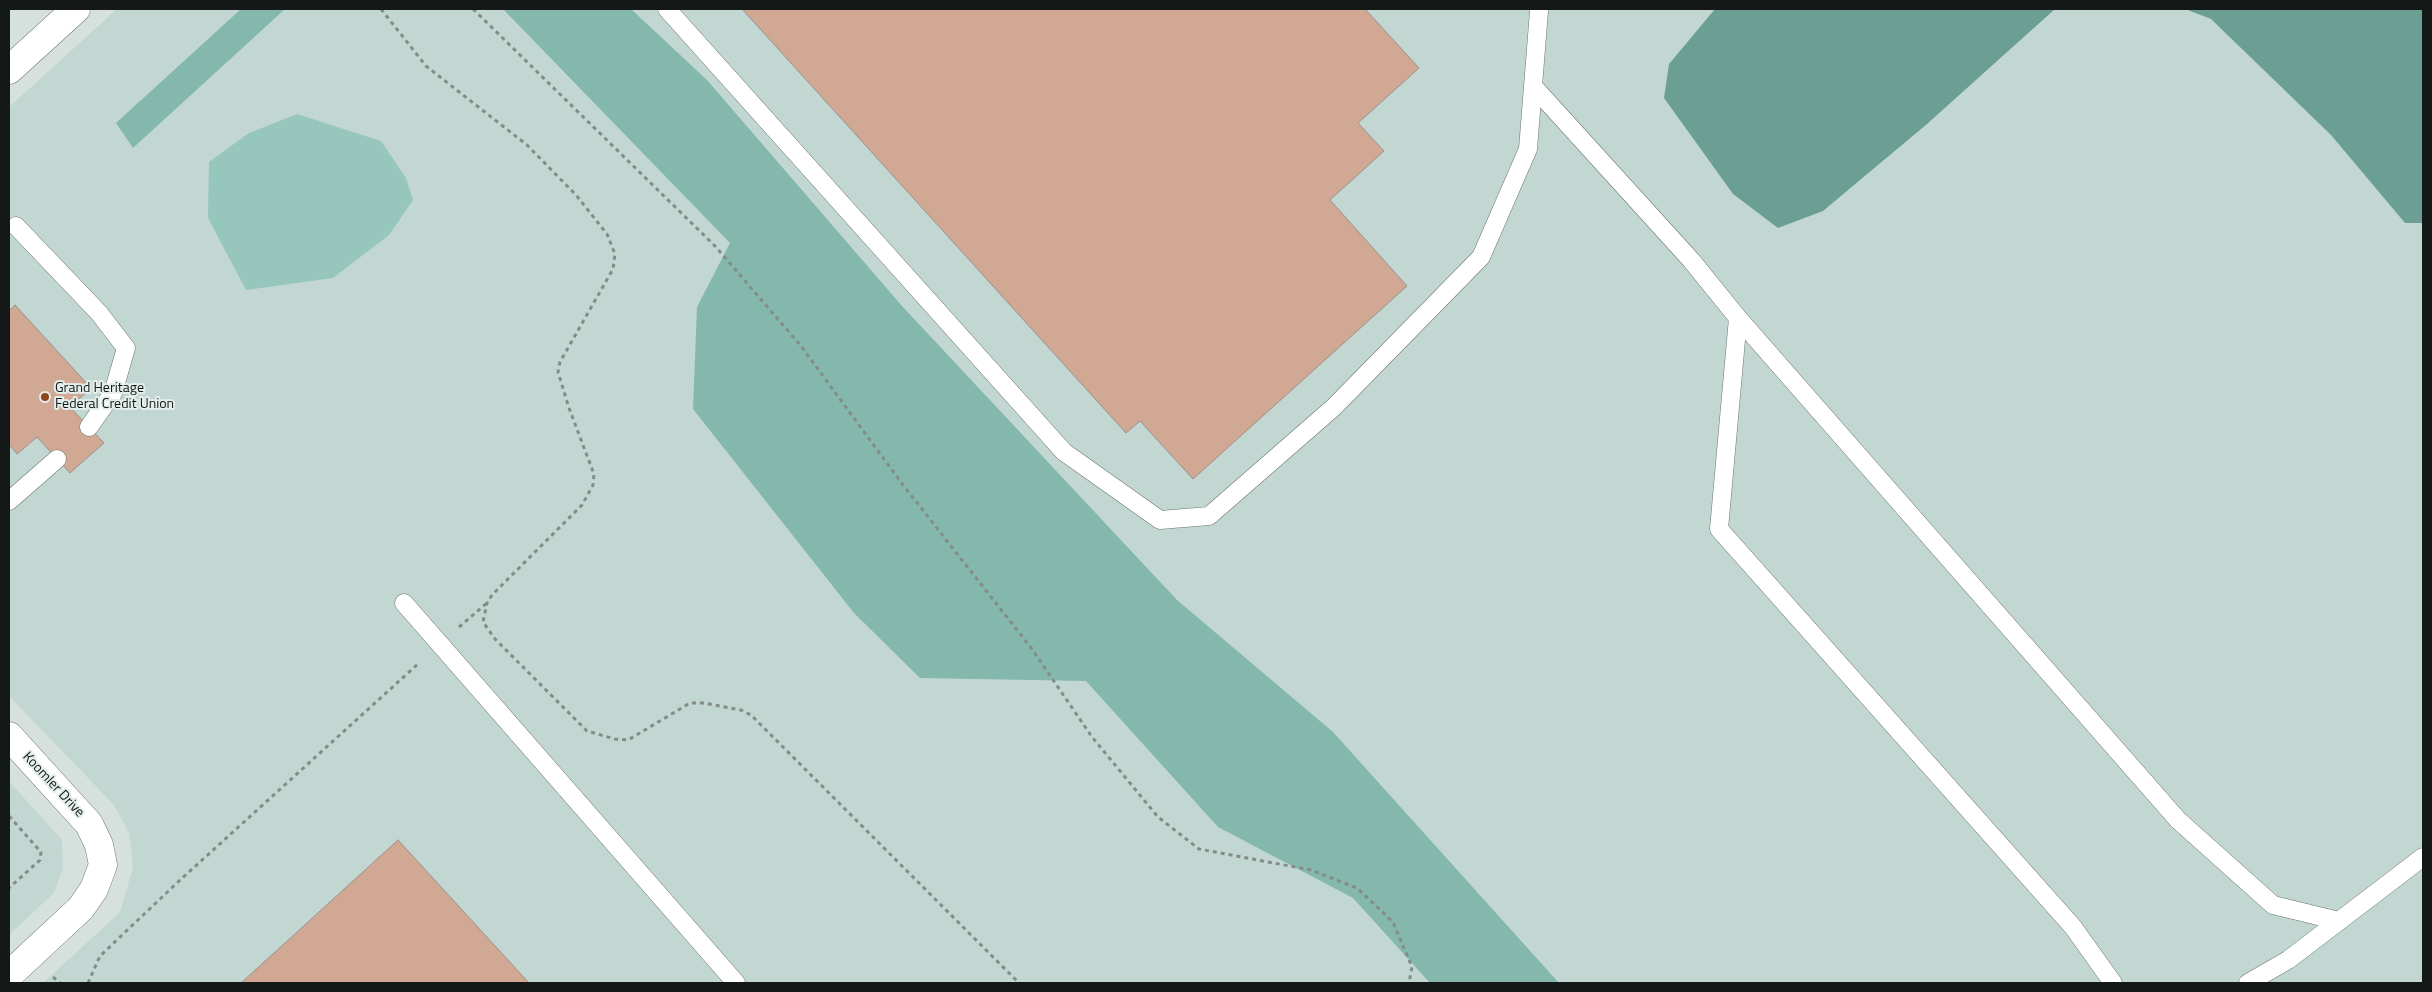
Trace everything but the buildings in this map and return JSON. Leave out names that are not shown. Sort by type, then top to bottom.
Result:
[{"type":"street","points":[[9,70],[76,9]]},
{"type":"street","name":"Koomler Drive","points":[[9,736],[89,824],[99,846],[102,864],[94,889],[82,908],[9,975]]},
{"type":"lane","points":[[667,9],[1064,452],[1160,520],[1209,516],[1334,407],[1481,257],[1528,149],[1533,86],[1535,10]]},
{"type":"lane","points":[[1533,86],[1691,260],[1738,318],[2178,820],[2273,904],[2339,921]]},
{"type":"lane","points":[[16,226],[99,313],[126,348],[113,393],[89,427]]},
{"type":"lane","points":[[1738,318],[1719,529],[2073,927],[2112,983]]},
{"type":"lane","points":[[9,501],[57,459]]},
{"type":"lane","points":[[404,603],[736,983]]},
{"type":"lane","points":[[2248,983],[2288,960],[2423,857]]},
{"type":"path","points":[[88,983],[100,956],[179,881],[487,603],[492,595],[582,505],[593,485],[594,474],[569,408],[558,372],[560,362],[613,269],[615,254],[607,234],[576,195],[527,146],[426,66],[381,9]]},
{"type":"path","points":[[473,9],[715,246],[795,338],[903,484],[1032,649],[1092,737],[1158,817],[1199,849],[1311,870],[1357,888],[1393,922],[1412,967],[1409,983]]},
{"type":"path","points":[[487,603],[483,622],[495,638],[587,731],[615,739],[628,740],[690,703],[704,703],[741,710],[751,715],[1019,983]]},
{"type":"path","points":[[9,816],[41,852],[40,860],[9,888]]},
{"type":"shaded area","points":[[117,9],[2423,9],[2423,983],[43,983],[120,912],[133,867],[129,833],[114,805],[9,696],[9,107]]},
{"type":"shaded area","points":[[241,9],[285,9],[133,148],[116,123]]},
{"type":"shaded area","points":[[503,9],[631,9],[707,80],[902,306],[1177,600],[1333,732],[1559,983],[1430,983],[1353,898],[1218,827],[1086,681],[920,678],[854,613],[693,409],[697,307],[730,243]]},
{"type":"shaded area","points":[[1715,9],[2055,9],[1927,124],[1823,211],[1778,228],[1733,194],[1664,98],[1669,64]]},
{"type":"shaded area","points":[[2185,9],[2422,9],[2423,223],[2405,223],[2331,135],[2211,19]]},
{"type":"shaded area","points":[[297,114],[381,141],[406,178],[413,200],[389,235],[333,278],[246,290],[208,218],[209,162],[249,133]]},
{"type":"shaded area","points":[[9,781],[62,840],[63,868],[54,893],[9,935]]},
{"type":"place","name":"Grand Heritage Federal Credit Union","points":[[45,397]]}]
